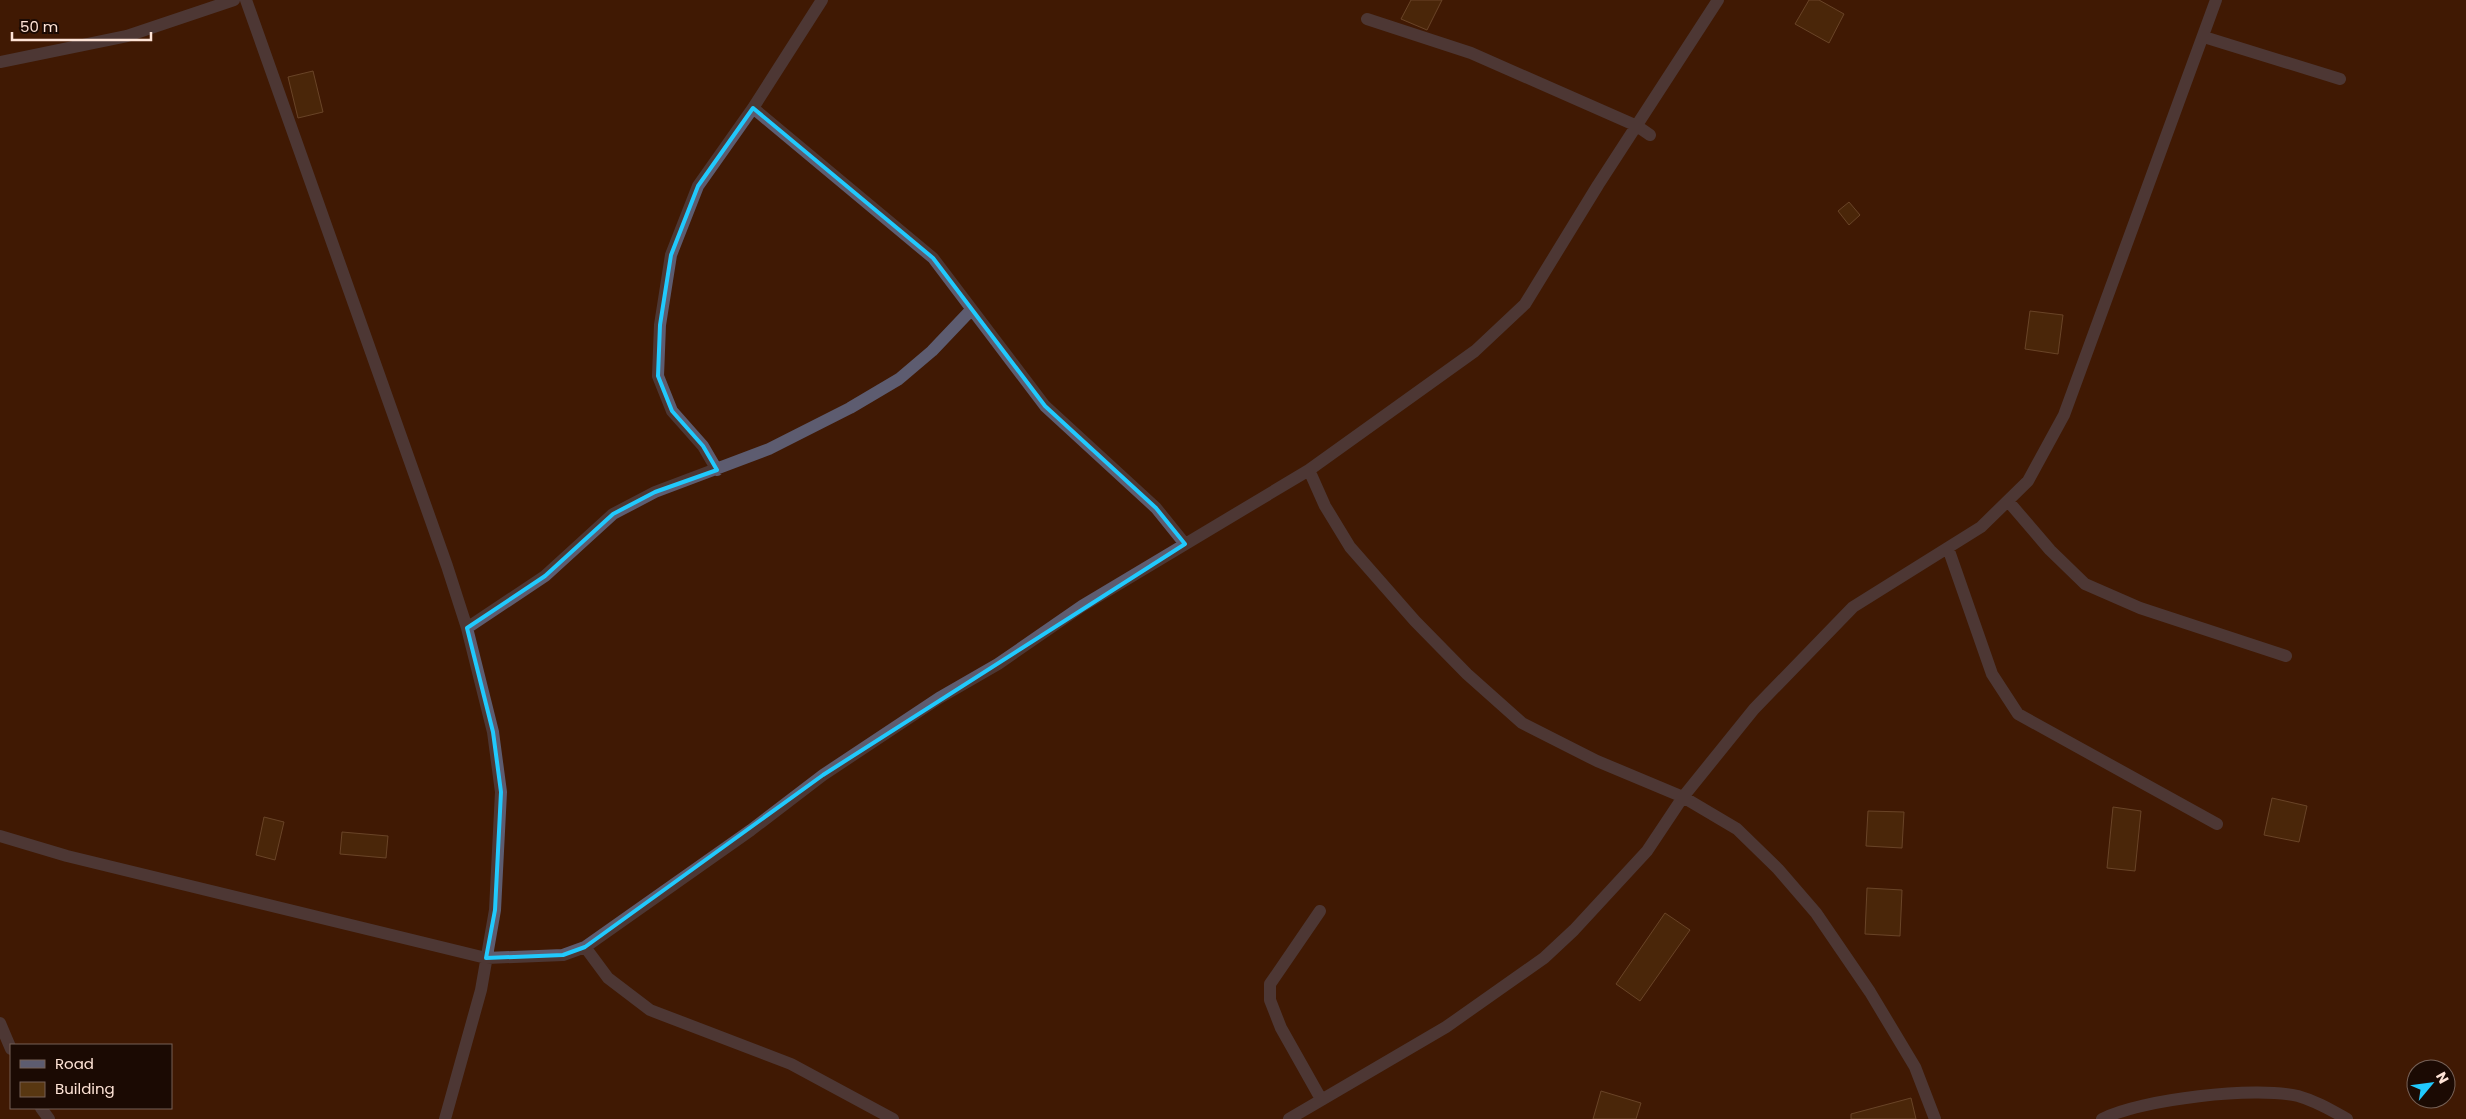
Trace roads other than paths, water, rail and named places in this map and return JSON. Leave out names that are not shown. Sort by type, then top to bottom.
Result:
[{"type":"street","points":[[0,62],[127,36],[234,0]]},
{"type":"street","points":[[246,0],[353,296],[468,628],[475,666],[493,732],[501,792],[495,910],[481,990],[445,1119]]},
{"type":"street","points":[[717,470],[703,446],[672,412],[658,376],[660,325],[671,255],[698,186],[753,108],[822,0]]},
{"type":"street","points":[[0,836],[67,856],[486,958],[563,955],[585,947],[751,830],[823,775],[939,698],[998,664],[1082,606],[1309,470],[1475,351],[1525,304],[1718,0]]},
{"type":"street","points":[[1288,1119],[1446,1027],[1544,958],[1574,930],[1647,851],[1682,797],[1754,709],[1853,607],[1981,527],[2028,481],[2064,415],[2216,0]]},
{"type":"street","points":[[1367,19],[1472,53],[1637,126],[1650,135]]},
{"type":"street","points":[[2204,37],[2340,79]]},
{"type":"street","points":[[753,108],[933,258],[1045,406],[1156,508],[1184,544]]},
{"type":"street","points":[[468,628],[545,576],[613,514],[655,492],[769,449],[850,408],[899,379],[932,351],[971,310]]},
{"type":"street","points":[[1309,470],[1325,506],[1350,547],[1415,621],[1466,674],[1522,723],[1596,761],[1682,797],[1737,830],[1778,869],[1816,913],[1870,992],[1914,1066],[1935,1119]]},
{"type":"street","points":[[2008,501],[2050,550],[2084,584],[2140,608],[2286,656]]},
{"type":"street","points":[[1948,548],[1992,674],[2018,714],[2217,824]]},
{"type":"street","points":[[1320,911],[1270,984],[1270,1000],[1281,1028],[1321,1099]]},
{"type":"street","points":[[585,947],[608,978],[650,1010],[791,1064],[893,1119]]},
{"type":"street","points":[[0,1024],[10,1047]]},
{"type":"street","points":[[2102,1119],[2118,1111],[2155,1103],[2215,1095],[2270,1092],[2298,1096],[2319,1103],[2347,1119]]},
{"type":"street","points":[[41,1109],[50,1119]]}]
